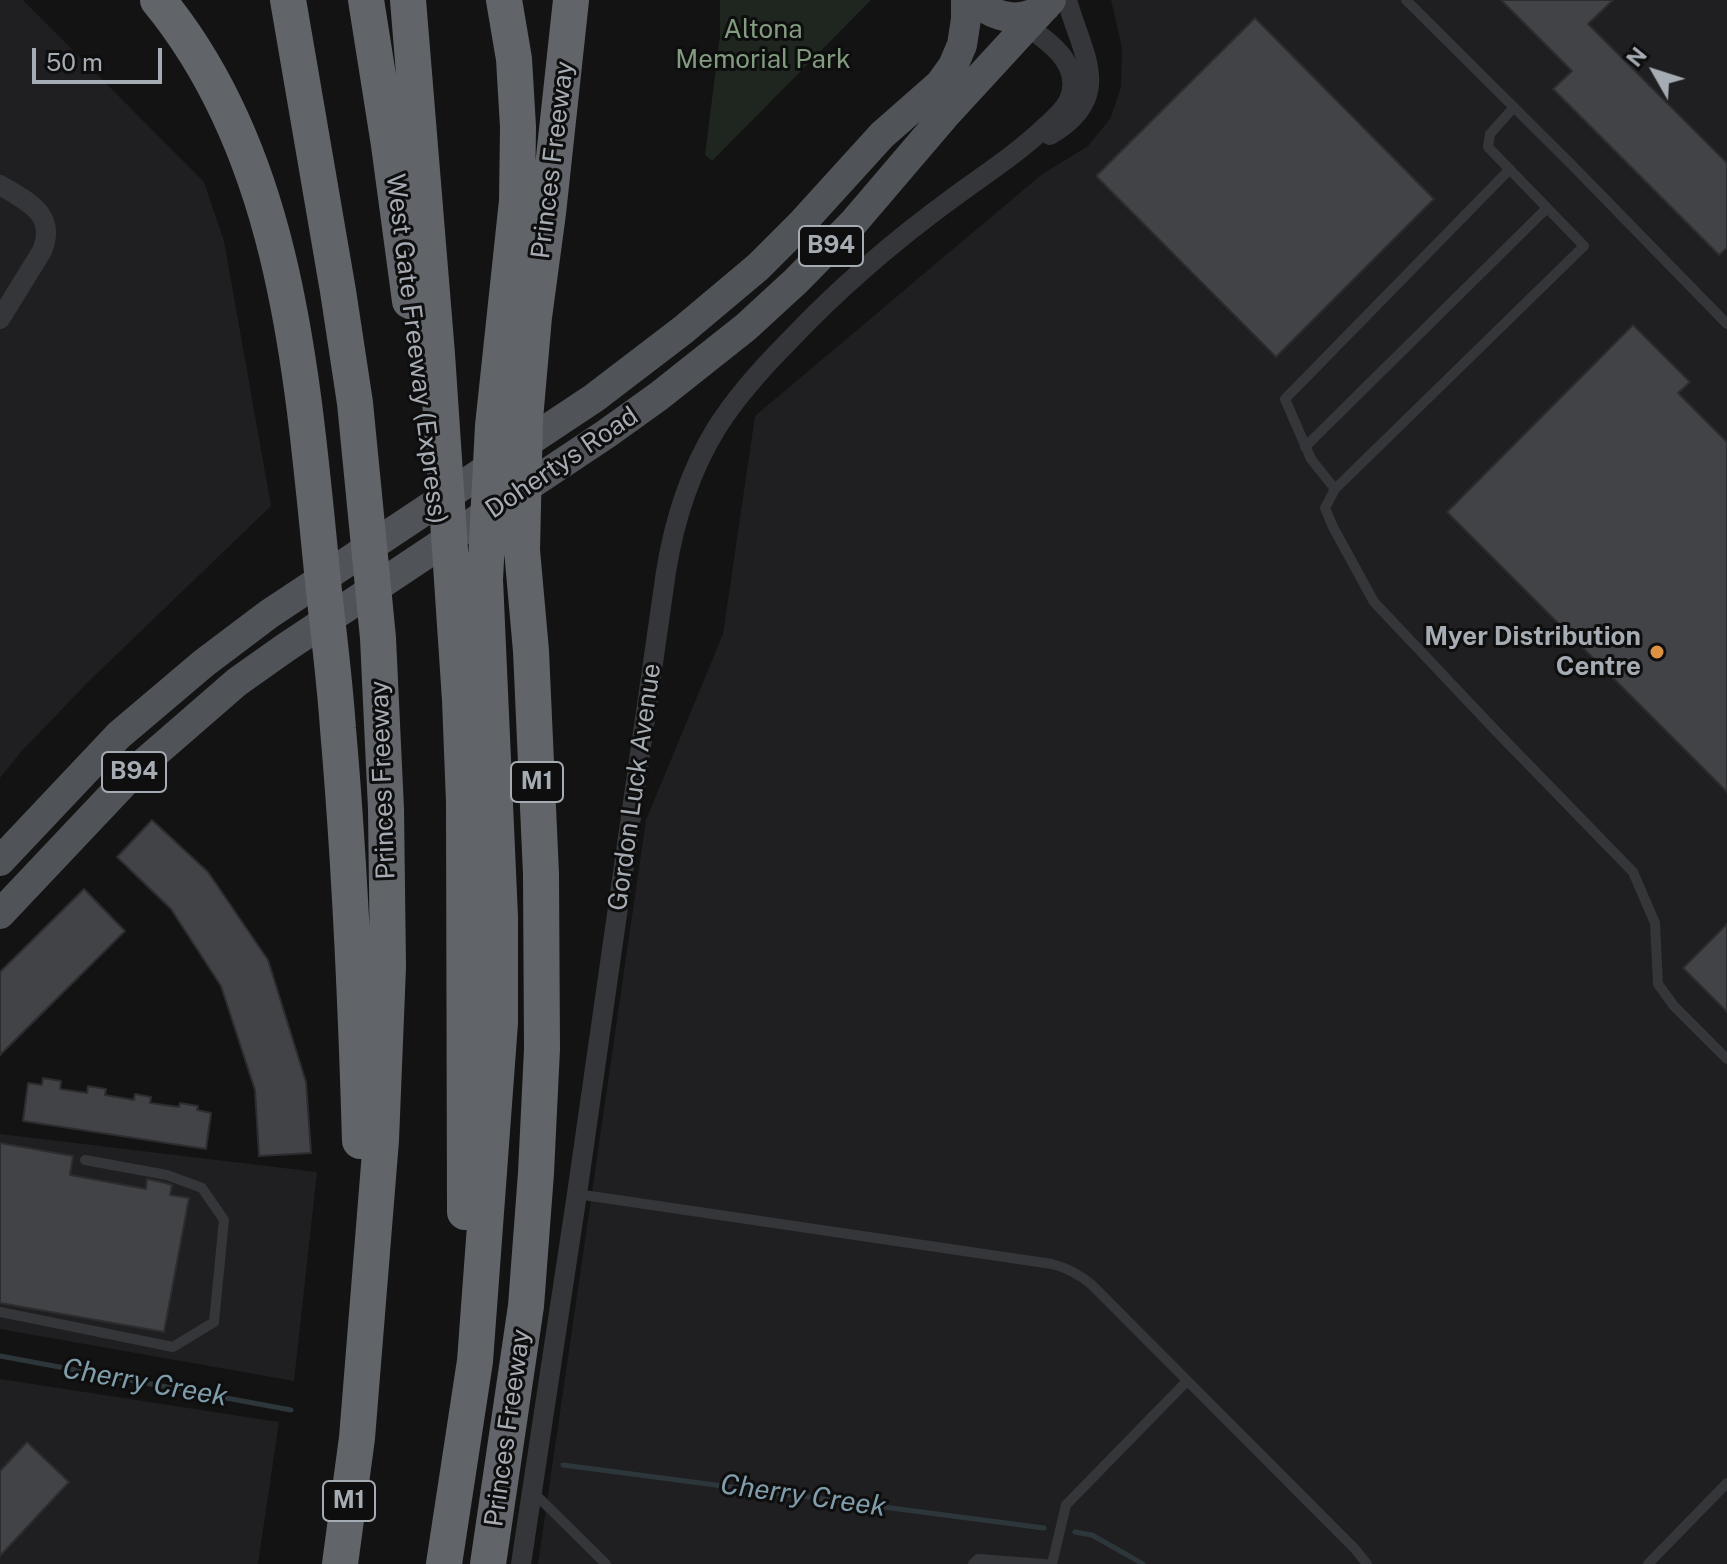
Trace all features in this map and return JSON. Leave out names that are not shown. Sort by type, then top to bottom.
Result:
[{"type":"highway","points":[[158,0],[203,66],[236,128],[260,190],[292,318],[338,729],[348,880],[363,1250],[357,1438]]},
{"type":"highway","name":"Princes Freeway","points":[[288,0],[355,403],[378,638],[386,809],[388,967],[381,1140],[357,1438],[340,1564]]},
{"type":"highway","name":"West Gate Freeway (Express)","points":[[366,0],[399,218],[460,700]]},
{"type":"highway","points":[[408,0],[437,354],[460,700]]},
{"type":"highway","points":[[442,1564],[475,1361],[500,1023],[500,917],[485,579],[493,426],[517,201],[518,127],[514,59],[504,0]]},
{"type":"highway","name":"Princes Freeway","points":[[488,1564],[526,1306],[536,1173],[542,1049],[541,874],[531,651],[522,550],[525,419],[571,0]]},
{"type":"highway","name":"Princes Freeway","points":[[442,1564],[456,1410],[465,1227],[464,817],[460,700]]},
{"type":"main road","name":"Dohertys Road","points":[[0,861],[119,735],[204,663],[269,614],[594,398],[683,330],[758,267],[882,135],[933,92],[947,75],[958,57],[964,35],[966,0]]},
{"type":"main road","points":[[975,0],[993,13],[1021,22]]},
{"type":"main road","name":"Dohertys Road","points":[[0,914],[138,768],[226,691],[285,648],[606,434],[722,347],[796,281],[854,222],[1021,22],[1055,1]]},
{"type":"street","name":"Gordon Luck Avenue","points":[[521,1564],[666,572],[678,514],[714,432],[756,375],[819,310],[926,217],[1075,116],[1085,100],[1088,62],[1055,1]]},
{"type":"street","name":"Gordon Luck Avenue","points":[[1021,22],[1055,47],[1069,67],[1071,83],[1069,99],[1062,110],[1021,150]]},
{"type":"street","points":[[0,185],[30,203],[41,215],[47,239],[0,319]]},
{"type":"lane","points":[[1406,0],[1727,324]]},
{"type":"lane","points":[[1514,107],[1490,134],[1488,147],[1584,246],[1335,489],[1325,508],[1374,602],[1633,872],[1655,923],[1658,984],[1674,1006],[1727,1059]]},
{"type":"lane","points":[[1335,489],[1311,459],[1285,399],[1510,169]]},
{"type":"lane","points":[[1305,447],[1547,208]]},
{"type":"lane","points":[[0,1312],[173,1347],[214,1322],[224,1220],[202,1188],[167,1175],[85,1160]]},
{"type":"lane","points":[[577,1194],[1060,1266],[1080,1275],[1367,1564]]},
{"type":"lane","points":[[1052,1564],[1066,1505],[1187,1381]]},
{"type":"lane","points":[[1648,1564],[1727,1483]]},
{"type":"lane","points":[[532,1492],[606,1564]]},
{"type":"lane","points":[[973,1564],[978,1559],[1045,1564]]},
{"type":"shaded area","points":[[0,0],[23,0],[204,182],[224,241],[271,506],[87,683],[0,778]]},
{"type":"shaded area","points":[[1111,0],[1727,0],[1727,1564],[538,1564],[646,820],[723,634],[755,416],[1041,175],[1088,146],[1110,119],[1121,87],[1122,48]]},
{"type":"shaded area","points":[[0,1134],[317,1172],[294,1381],[0,1329]]},
{"type":"shaded area","points":[[0,1379],[279,1422],[258,1564],[0,1564]]},
{"type":"green space","name":"Altona Memorial Park","points":[[720,0],[871,0],[712,161],[705,155],[720,36]]},
{"type":"building","points":[[1501,0],[1613,0],[1588,24],[1727,163],[1727,248],[1719,255],[1553,89],[1572,71]]},
{"type":"building","points":[[1255,18],[1434,199],[1276,357],[1096,176]]},
{"type":"building","name":"Myer Distribution Centre","points":[[1633,325],[1690,382],[1678,393],[1727,442],[1727,792],[1447,512]]},
{"type":"building","points":[[152,820],[208,872],[268,960],[306,1082],[311,1153],[259,1156],[255,1090],[221,986],[171,909],[117,857]]},
{"type":"building","points":[[84,889],[125,931],[0,1055],[0,972]]},
{"type":"building","points":[[1727,924],[1727,1012],[1683,968]]},
{"type":"building","points":[[43,1078],[61,1081],[60,1089],[87,1093],[88,1086],[106,1089],[105,1095],[134,1100],[135,1094],[151,1097],[150,1103],[198,1106],[197,1110],[211,1113],[206,1149],[23,1121],[28,1083],[42,1085]]},
{"type":"building","points":[[0,1143],[73,1156],[70,1175],[146,1189],[147,1179],[172,1185],[170,1195],[189,1198],[164,1332],[0,1303]]},
{"type":"building","points":[[27,1442],[69,1482],[0,1556],[0,1471]]},
{"type":"waterway","name":"Cherry Creek","points":[[0,1356],[291,1410]]},
{"type":"waterway","name":"Cherry Creek","points":[[563,1465],[1044,1528]]},
{"type":"waterway","name":"Cherry Creek","points":[[1075,1532],[1092,1535],[1143,1564]]},
{"type":"place","name":"Myer Distribution Centre","points":[[1657,652]]}]
